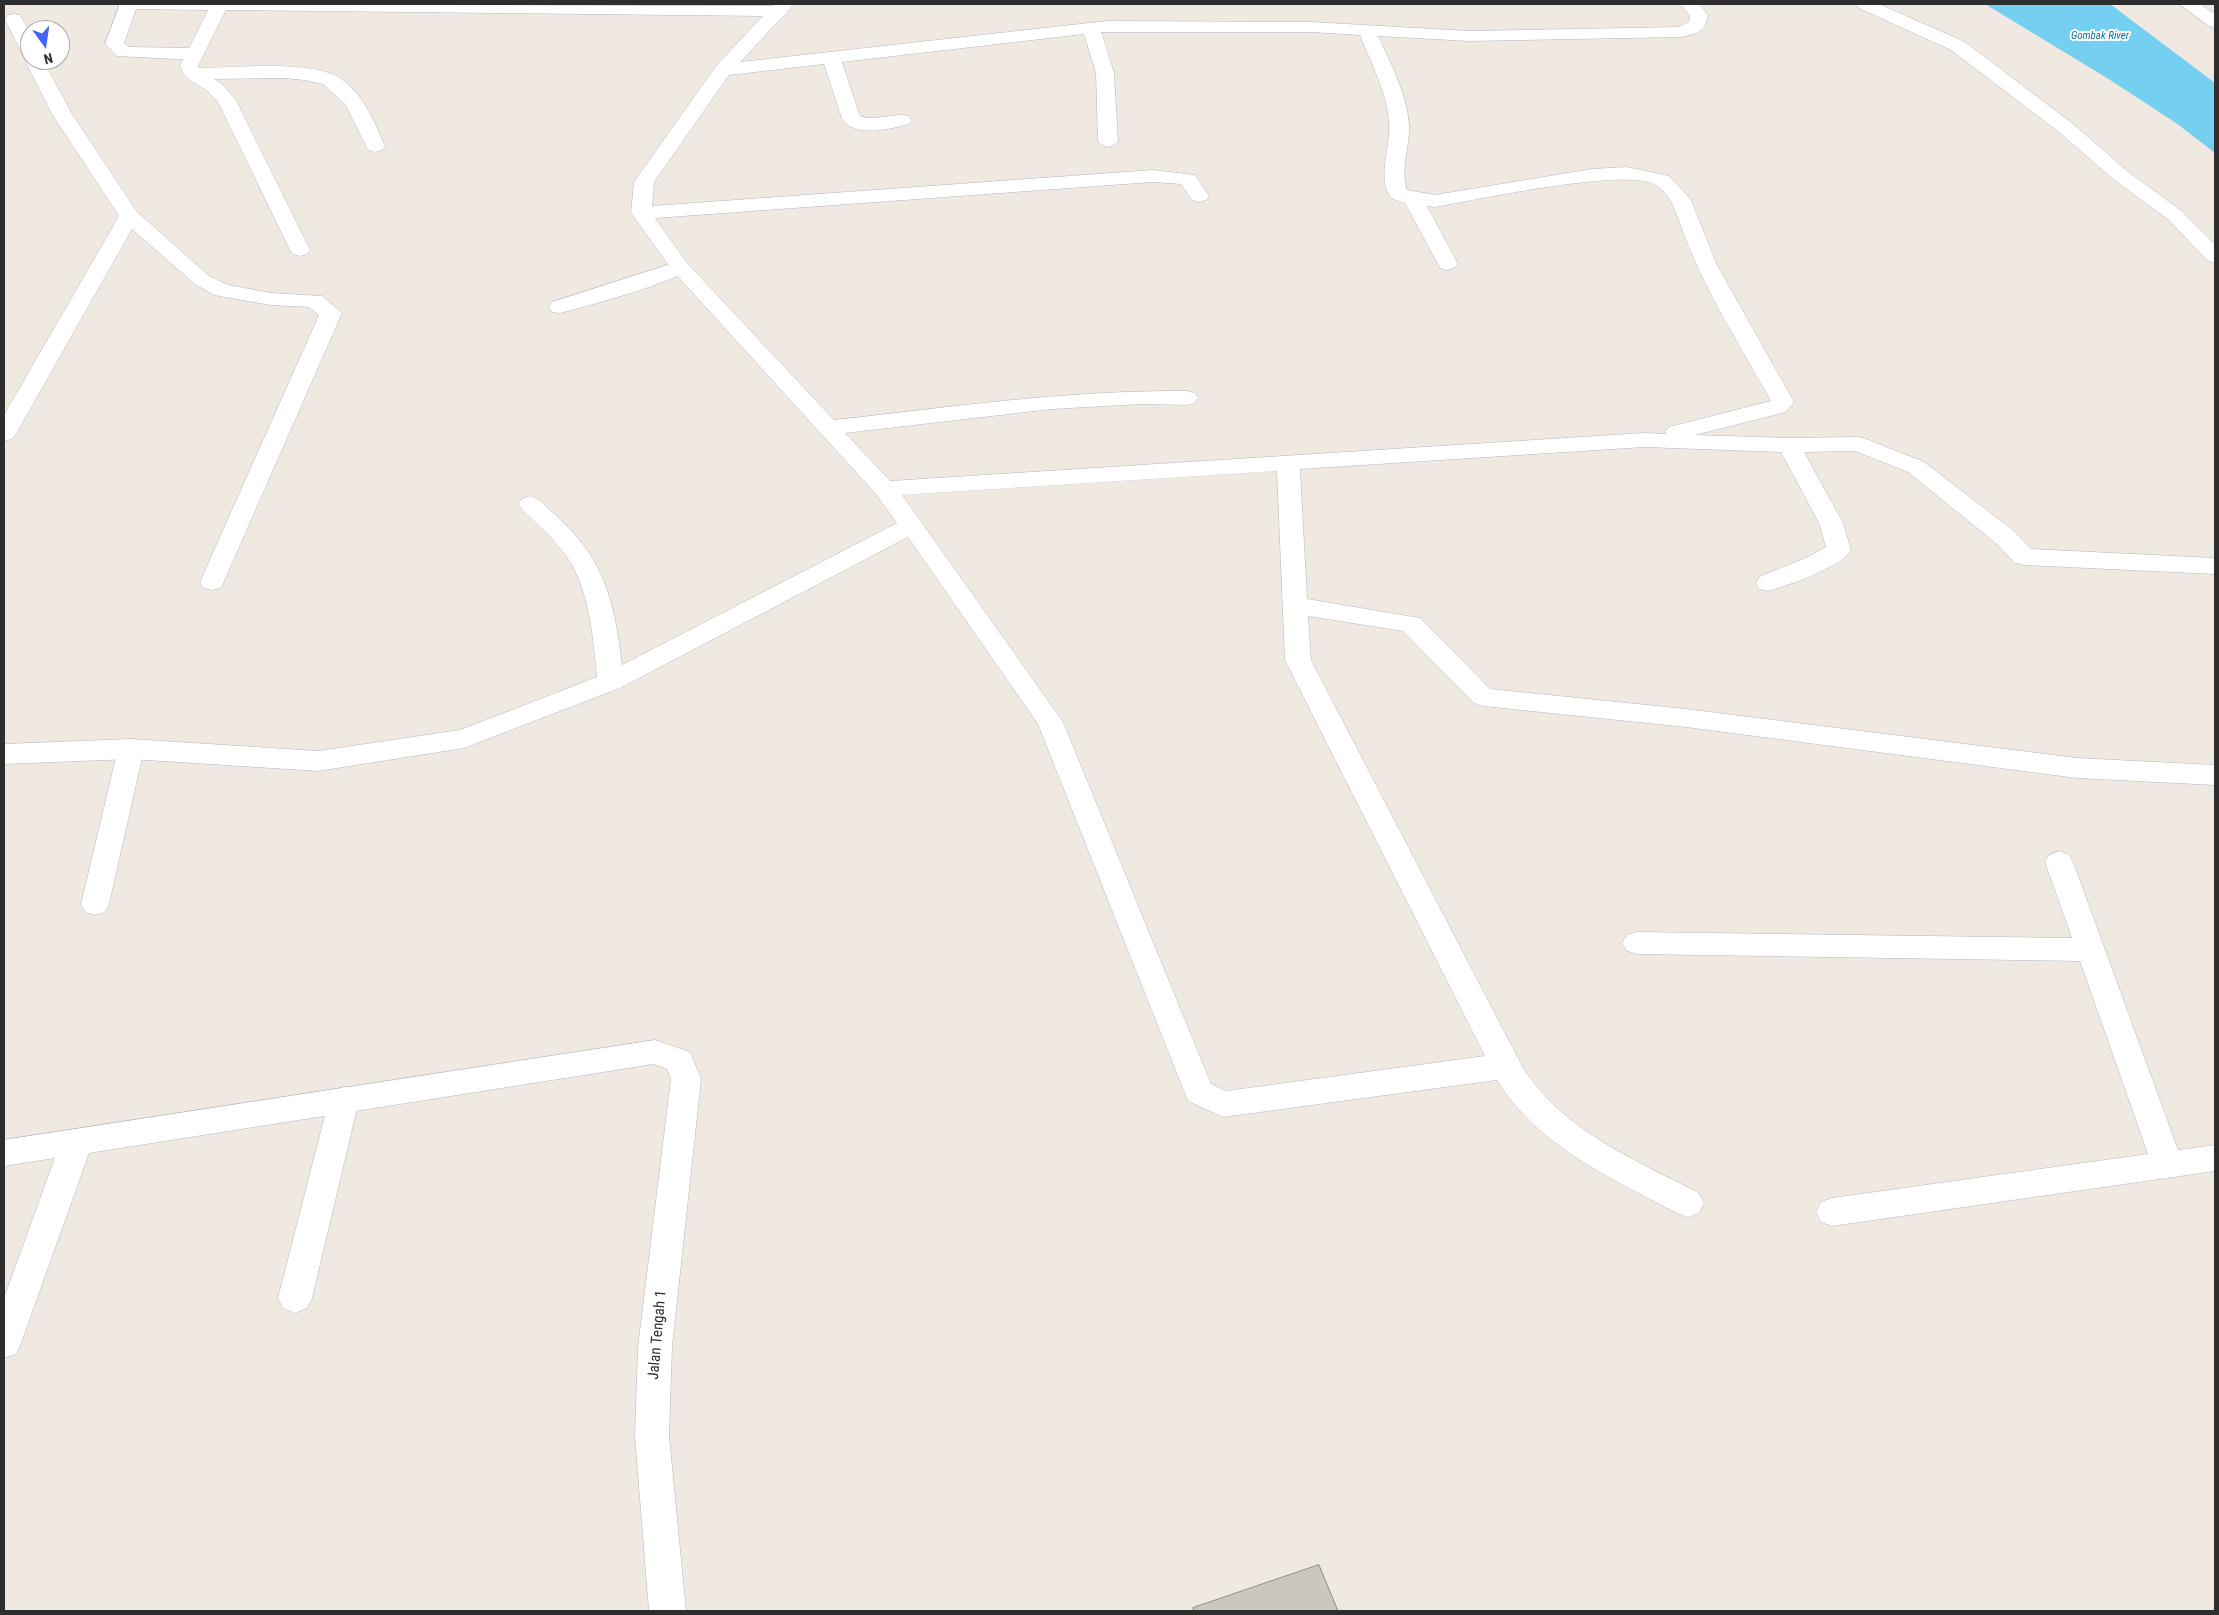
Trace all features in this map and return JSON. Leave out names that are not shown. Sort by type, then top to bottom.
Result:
[{"type":"street","points":[[126,4],[220,6],[782,7]]},
{"type":"street","points":[[129,4],[114,44],[124,52],[195,54]]},
{"type":"street","points":[[723,70],[1090,28],[1301,27],[1469,36],[1681,32],[1698,25],[1699,15],[1690,4]]},
{"type":"street","points":[[1865,4],[1958,46],[2066,128],[2120,175],[2176,216],[2215,257]]},
{"type":"street","points":[[2188,4],[2215,22]]},
{"type":"street","points":[[220,6],[189,66],[192,74],[214,87],[226,100],[300,250]]},
{"type":"street","points":[[782,7],[723,70],[644,182],[641,213],[680,267],[884,489],[912,525],[1050,722],[1199,1092],[1223,1104],[1505,1066]]},
{"type":"street","points":[[13,18],[20,32]]},
{"type":"street","points":[[1090,28],[1103,62],[1105,73],[1108,141]]},
{"type":"street","points":[[1368,31],[1389,86],[1399,122],[1393,182],[1398,194],[1413,199],[1435,201],[1592,175],[1627,173],[1662,180],[1681,200],[1706,265],[1783,402],[1778,407],[1644,440]]},
{"type":"street","points":[[832,59],[852,119],[866,124],[902,120]]},
{"type":"street","points":[[39,70],[62,114],[129,216],[202,280],[222,290],[270,299],[314,301],[331,313],[212,582]]},
{"type":"street","points":[[192,74],[292,73],[329,79],[357,106],[375,146]]},
{"type":"street","points":[[641,213],[1153,176],[1188,178],[1199,196]]},
{"type":"street","points":[[1413,199],[1447,264]]},
{"type":"street","points":[[4,434],[129,216]]},
{"type":"street","points":[[560,307],[654,278],[680,267]]},
{"type":"street","points":[[828,428],[1075,400],[1133,396],[1186,398]]},
{"type":"street","points":[[884,489],[1644,440],[1789,445],[1858,444],[1916,467],[2006,538],[2024,557],[2215,566]]},
{"type":"street","points":[[1768,583],[1817,564],[1839,550],[1830,523],[1789,445]]},
{"type":"street","points":[[1288,463],[1298,660],[1505,1066],[1524,1095],[1551,1121],[1596,1151],[1688,1203]]},
{"type":"street","points":[[530,504],[576,552],[595,591],[606,638],[611,682]]},
{"type":"street","points":[[4,754],[131,749],[318,761],[464,739],[611,682],[912,525]]},
{"type":"street","points":[[1295,605],[1411,624],[1483,698],[1695,720],[2077,768],[2215,775]]},
{"type":"street","points":[[95,904],[131,749]]},
{"type":"street","points":[[2059,862],[2168,1164]]},
{"type":"street","points":[[1637,943],[2090,950]]},
{"type":"street","name":"Jalan Tengah 1","points":[[344,1100],[655,1052],[679,1061],[686,1079],[655,1347],[652,1436],[668,1611]]},
{"type":"street","points":[[4,1153],[344,1100],[295,1298]]},
{"type":"street","points":[[4,1343],[77,1142]]},
{"type":"street","points":[[1832,1212],[2215,1158]]},
{"type":"water","name":"Gombak River","points":[[1985,4],[2110,4],[2215,83],[2215,153],[2176,123],[2107,78]]},
{"type":"building","points":[[1319,1565],[1338,1611],[1194,1611],[1193,1608]]}]
